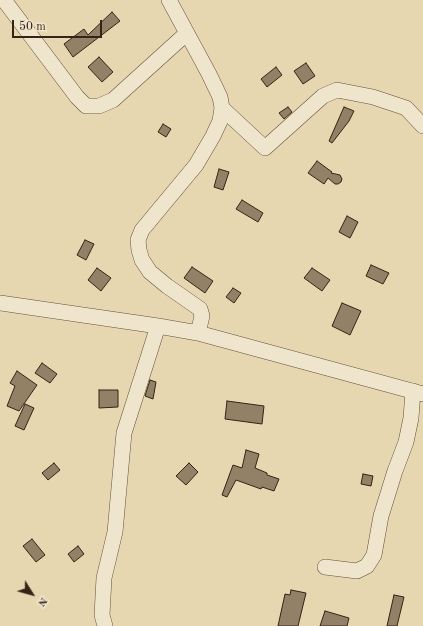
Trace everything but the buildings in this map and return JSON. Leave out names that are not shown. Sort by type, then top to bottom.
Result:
[{"type":"street","points":[[4,0],[77,97],[86,106],[99,106],[113,100],[187,33]]},
{"type":"street","points":[[169,0],[209,74],[220,97],[222,108],[220,121],[196,165],[142,230],[138,240],[142,260],[150,272],[200,309],[202,316],[198,334]]},
{"type":"street","points":[[222,108],[265,148],[323,96],[337,90],[373,97],[406,108],[423,126]]},
{"type":"street","points":[[0,303],[158,326],[198,334],[418,393],[406,442],[381,516],[374,555],[367,566],[357,571],[325,567]]},
{"type":"street","points":[[105,626],[102,615],[104,578],[115,532],[124,433],[158,326]]}]
